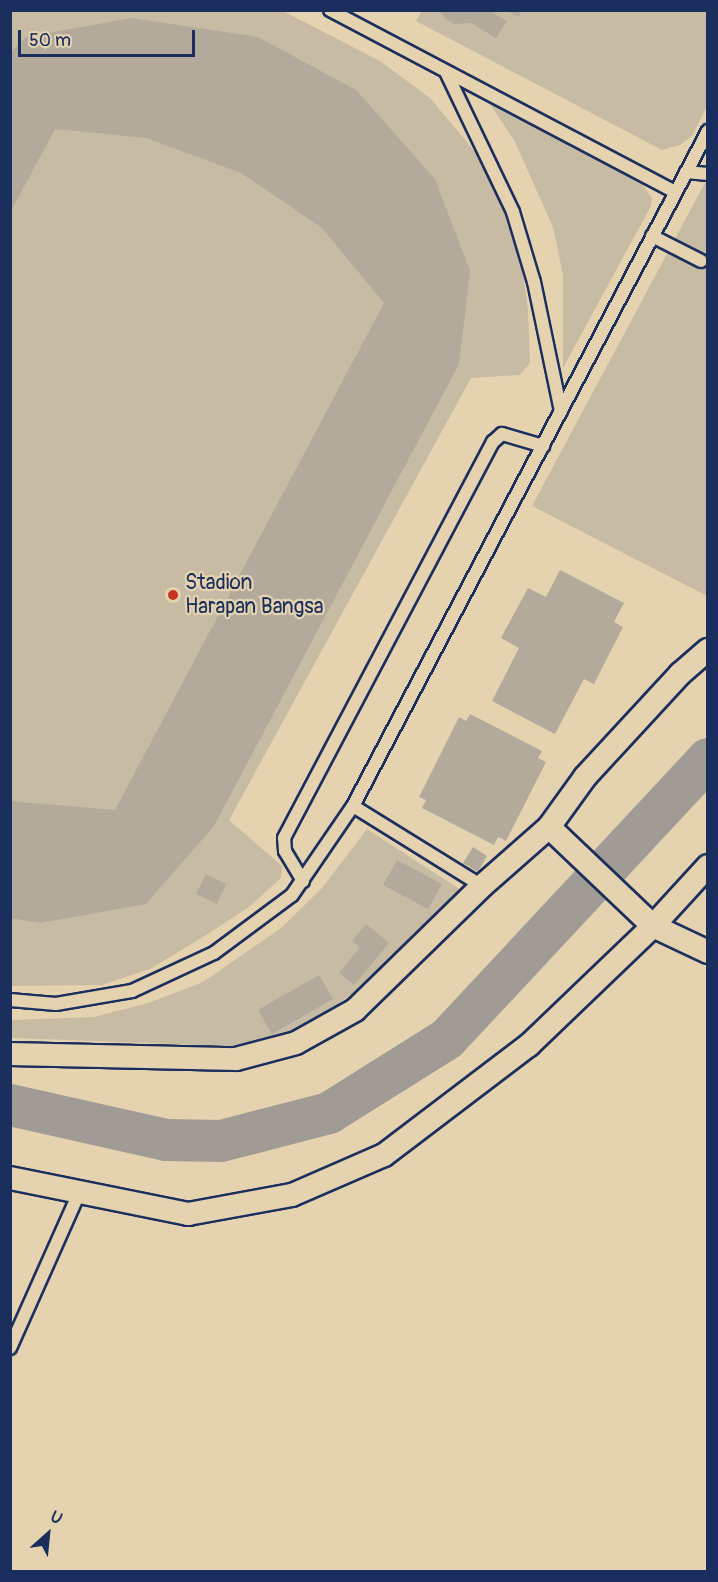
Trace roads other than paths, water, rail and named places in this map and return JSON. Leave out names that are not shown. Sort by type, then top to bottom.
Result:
[{"type":"street","points":[[10,1054],[236,1059],[296,1043],[355,1010],[482,886],[549,827],[585,777],[680,674],[708,650]]},
{"type":"street","points":[[549,827],[653,926],[708,952]]},
{"type":"street","points":[[10,1178],[188,1214],[292,1195],[384,1155],[529,1045],[653,926],[708,866]]},
{"type":"lane","points":[[330,10],[447,74],[675,192]]},
{"type":"lane","points":[[447,74],[513,212],[534,282],[561,411]]},
{"type":"lane","points":[[10,1000],[56,1004],[132,991],[214,953],[292,895],[353,806],[708,131]]},
{"type":"lane","points":[[686,172],[708,174]]},
{"type":"lane","points":[[652,236],[701,261]]},
{"type":"lane","points":[[303,881],[285,851],[284,838],[493,442],[502,434],[543,446]]},
{"type":"lane","points":[[353,806],[482,886]]},
{"type":"lane","points":[[10,1348],[79,1193]]},
{"type":"waterway","points":[[10,1105],[166,1140],[221,1141],[329,1113],[447,1039],[708,759]]},
{"type":"place","name":"Stadion Harapan Bangsa","points":[[173,595]]}]
